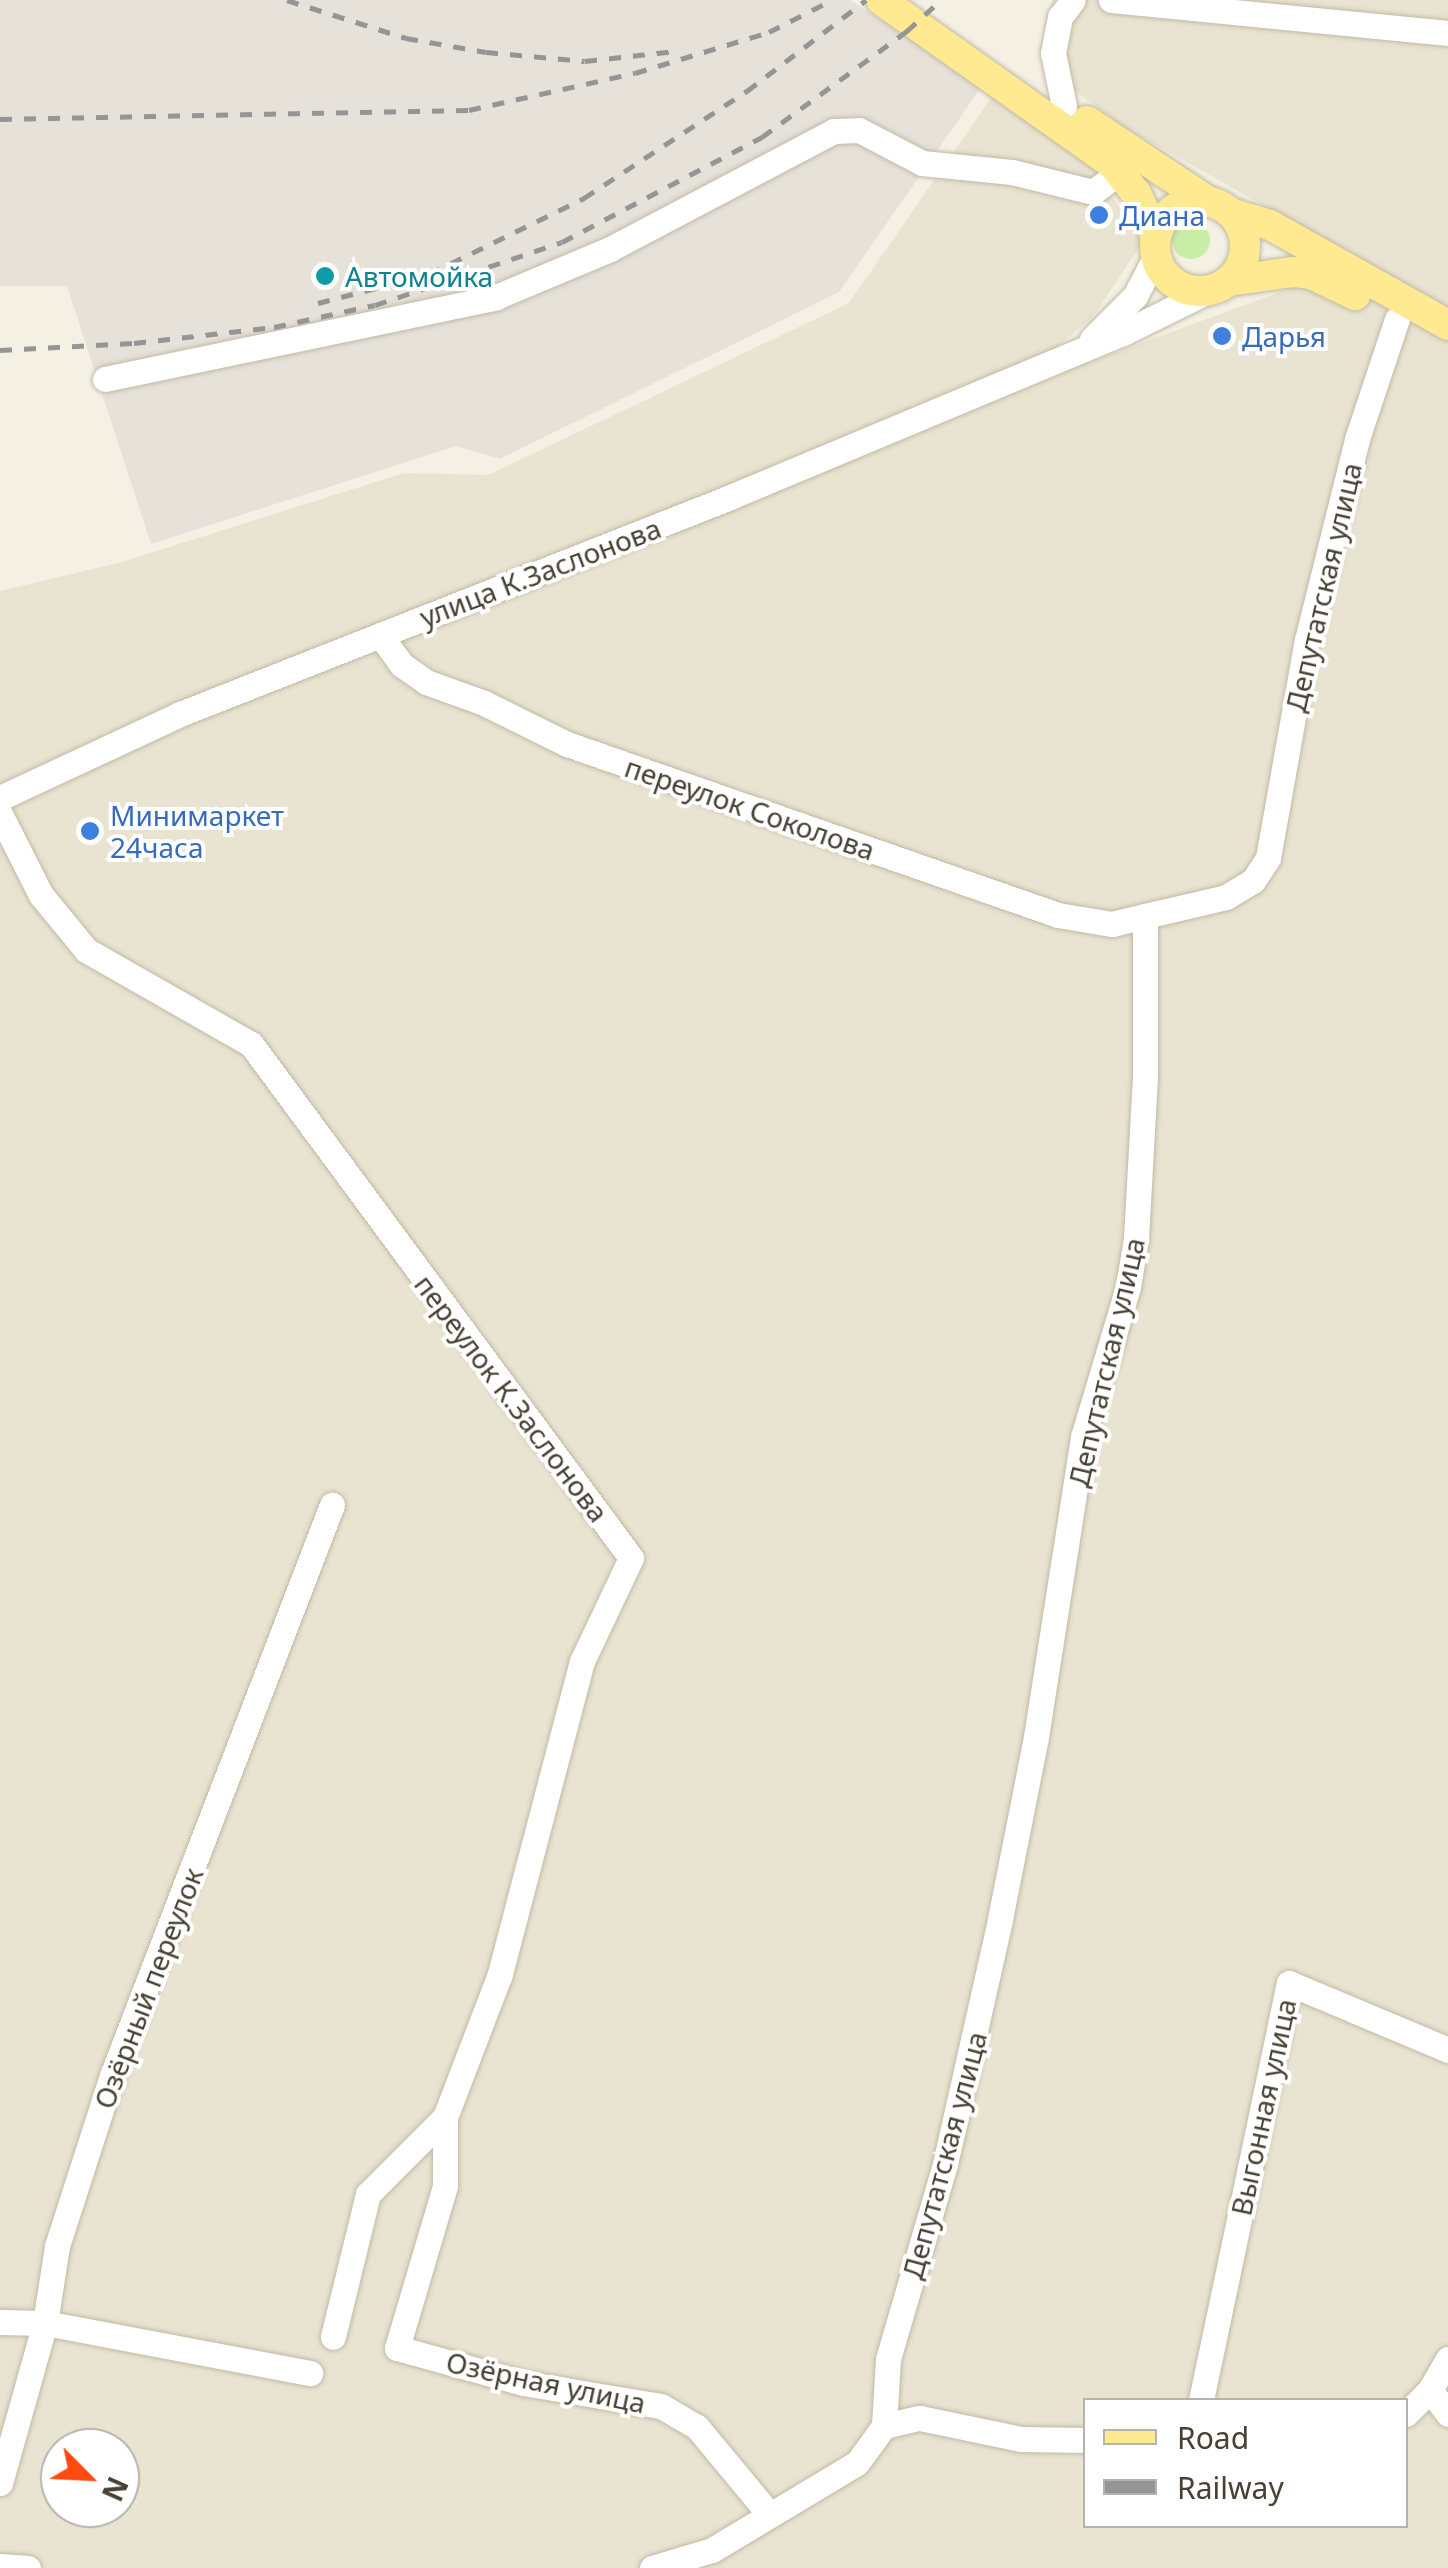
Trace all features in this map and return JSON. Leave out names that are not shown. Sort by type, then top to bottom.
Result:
[{"type":"main road","points":[[882,0],[1120,172],[1174,284],[1218,287],[1262,273],[1312,274],[1448,346]]},
{"type":"main road","points":[[908,0],[1220,207],[1240,225],[1246,247],[1240,270],[1218,287]]},
{"type":"main road","points":[[1156,246],[1176,208],[1220,207],[1270,226],[1448,324]]},
{"type":"street","points":[[1064,106],[1053,53],[1060,17],[1073,0]]},
{"type":"street","points":[[1111,0],[1448,33]]},
{"type":"street","points":[[105,379],[496,297],[610,249],[801,144],[834,131],[859,130],[922,163],[1012,172],[1093,192],[1120,172]]},
{"type":"street","name":"улица К.Заслонова","points":[[1081,348],[1135,296],[1156,246]]},
{"type":"street","name":"улица К.Заслонова","points":[[0,798],[180,714],[728,498],[1218,287]]},
{"type":"street","name":"Депутатская улица","points":[[884,2426],[888,2359],[946,2164],[1004,1901],[1045,1686],[1083,1437],[1128,1287],[1136,1238],[1145,1076],[1145,916],[1226,896],[1253,882],[1268,858],[1307,640],[1357,440],[1397,319]]},
{"type":"street","name":"переулок Соколова","points":[[380,635],[402,665],[426,682],[484,703],[584,750],[1058,915],[1112,924],[1145,916]]},
{"type":"street","name":"переулок К.Заслонова","points":[[0,814],[41,895],[86,950],[251,1044],[630,1558],[582,1661],[500,1974],[445,2117],[445,2186],[397,2348]]},
{"type":"street","name":"Озёрный переулок","points":[[0,2483],[45,2323],[57,2246],[113,2073],[332,1505]]},
{"type":"street","name":"Выгонная улица","points":[[1200,2398],[1289,1983],[1448,2050]]},
{"type":"street","name":"переулок К.Заслонова","points":[[333,2337],[368,2194],[445,2117]]},
{"type":"street","points":[[0,2322],[45,2323],[310,2374]]},
{"type":"street","name":"Озёрная улица","points":[[397,2348],[522,2383],[661,2406],[697,2426],[769,2514]]},
{"type":"street","points":[[1408,2412],[1430,2390],[1448,2358]]},
{"type":"street","points":[[1430,2390],[1448,2414]]},
{"type":"street","points":[[652,2568],[712,2550],[858,2463],[884,2426],[920,2418],[1021,2438],[1083,2440]]},
{"type":"street","points":[[0,2566],[28,2568]]},
{"type":"shaded area","points":[[0,0],[850,0],[982,86],[839,292],[500,459],[456,446],[151,544],[67,286],[0,286]]},
{"type":"shaded area","points":[[1052,0],[1448,0],[1448,2568],[0,2568],[0,808],[126,749],[423,625],[686,528],[1013,390],[1288,289],[1315,234],[1129,130],[1043,68]]},
{"type":"shaded area","points":[[993,95],[1093,167],[1142,243],[1093,317],[1047,355],[0,790],[0,591],[122,562],[404,473],[488,475],[849,303]]},
{"type":"green space","points":[[1191,221],[1204,227],[1210,240],[1204,253],[1191,259],[1178,253],[1172,240],[1178,227]]},
{"type":"railway","points":[[287,0],[406,38],[486,52],[585,61],[675,51]]},
{"type":"railway","points":[[0,119],[469,110],[635,73],[769,32],[832,0]]},
{"type":"railway","points":[[318,303],[429,274],[584,198],[747,91],[866,0]]},
{"type":"railway","points":[[0,350],[134,343],[274,327],[375,305],[562,242],[762,137],[907,31],[941,0]]},
{"type":"place","name":"Диана","points":[[1099,215]]},
{"type":"place","name":"Автомойка","points":[[325,276]]},
{"type":"place","name":"Дарья","points":[[1222,336]]},
{"type":"place","name":"Минимаркет 24часа","points":[[90,831]]}]
